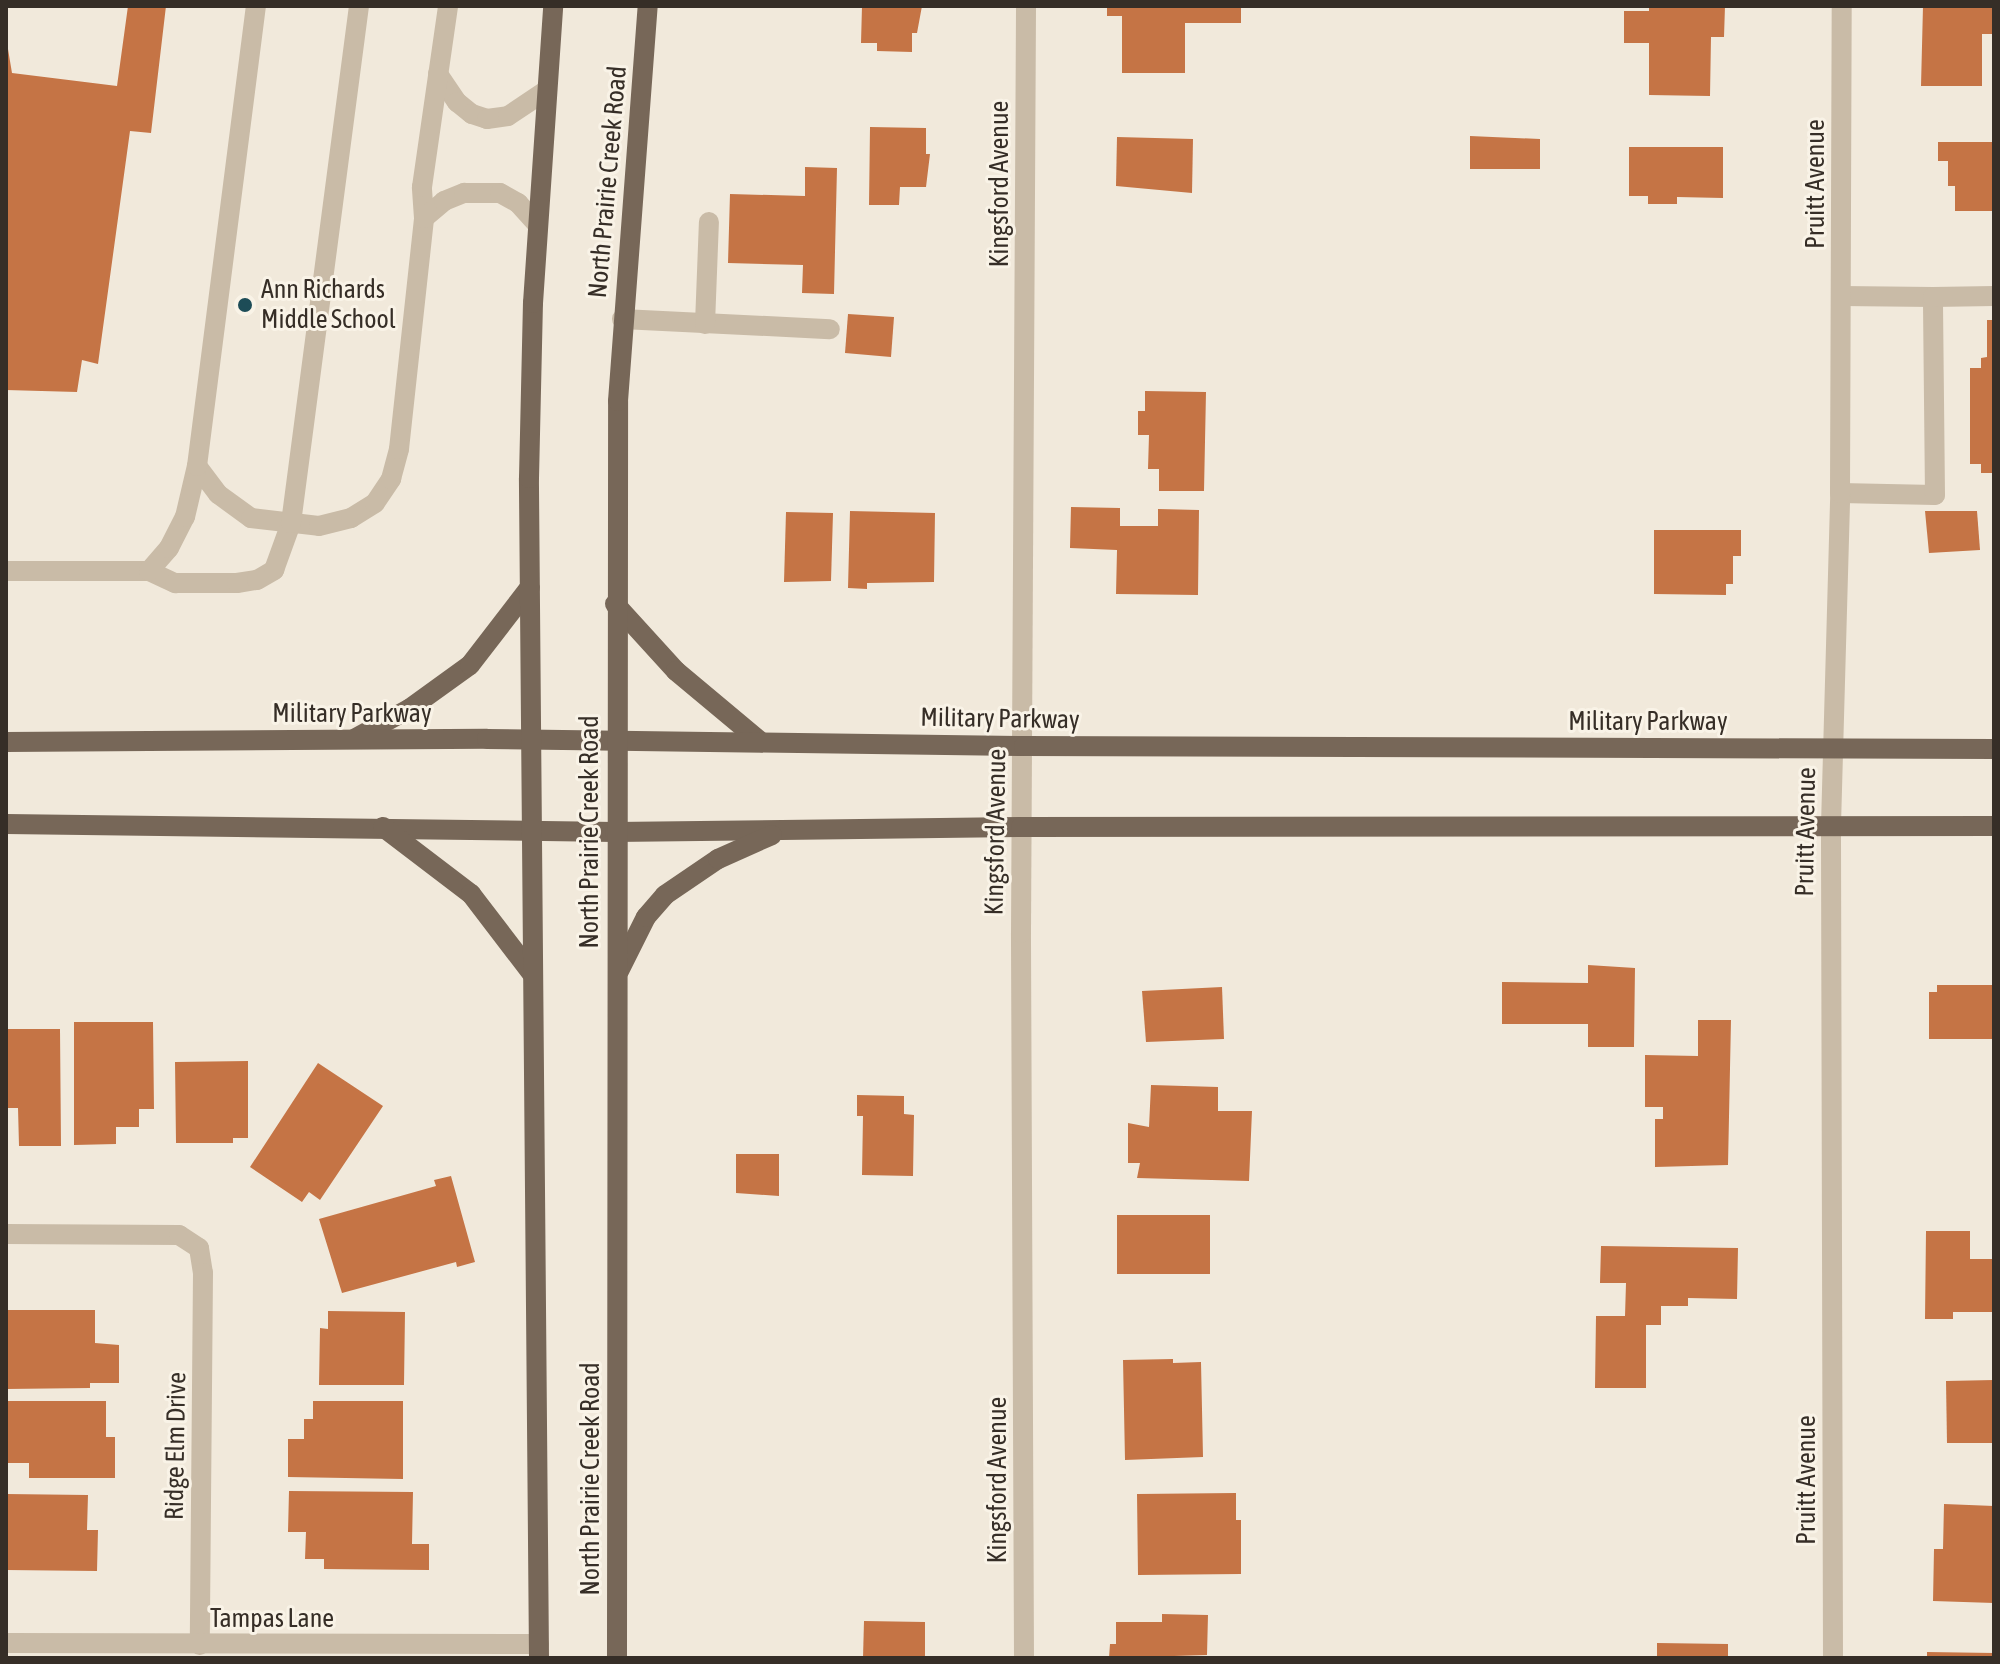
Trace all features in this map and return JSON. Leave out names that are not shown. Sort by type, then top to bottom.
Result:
[{"type":"main road","name":"North Prairie Creek Road","points":[[539,1651],[529,478],[537,224],[553,6]]},
{"type":"main road","name":"North Prairie Creek Road","points":[[617,1658],[615,604],[622,319],[648,6]]},
{"type":"main road","points":[[352,740],[451,681],[485,649],[530,587]]},
{"type":"main road","points":[[615,604],[676,671],[761,742]]},
{"type":"main road","name":"Military Parkway","points":[[6,742],[352,740],[1994,749]]},
{"type":"main road","points":[[6,824],[532,828],[615,832],[1021,827],[1994,826]]},
{"type":"main road","points":[[383,827],[471,894],[533,975]]},
{"type":"main road","points":[[617,974],[646,917],[665,895],[718,859],[781,831]]},
{"type":"street","points":[[149,571],[169,548],[185,517],[197,466],[256,6]]},
{"type":"street","points":[[6,571],[149,571],[175,583],[257,580],[274,570],[291,523],[359,6]]},
{"type":"street","points":[[197,466],[218,494],[251,518],[319,526],[351,518],[375,503],[391,479],[399,449],[424,218],[422,187],[448,6]]},
{"type":"street","name":"Kingsford Avenue","points":[[1024,1658],[1021,827],[1024,746],[1026,6]]},
{"type":"street","name":"Pruitt Avenue","points":[[1833,1658],[1831,825],[1840,493],[1842,6]]},
{"type":"street","points":[[438,74],[457,102],[472,114],[487,119],[508,116],[547,90]]},
{"type":"street","points":[[424,218],[444,201],[464,193],[500,193],[518,203],[537,224]]},
{"type":"street","points":[[705,324],[709,222]]},
{"type":"street","points":[[1842,296],[1994,296]]},
{"type":"street","points":[[1840,493],[1935,495],[1933,297]]},
{"type":"street","points":[[622,319],[830,329]]},
{"type":"street","name":"Ridge Elm Drive","points":[[6,1234],[179,1235],[199,1248],[203,1273],[200,1645]]},
{"type":"street","name":"Tampas Lane","points":[[6,1643],[539,1651]]},
{"type":"building","points":[[128,6],[166,6],[151,133],[130,131],[98,364],[82,360],[77,392],[6,390],[6,37],[12,73],[117,86]]},
{"type":"building","points":[[862,6],[922,6],[917,33],[912,33],[912,52],[877,51],[877,43],[861,43]]},
{"type":"building","points":[[1107,6],[1241,6],[1241,23],[1185,23],[1185,73],[1122,73],[1122,16],[1107,16]]},
{"type":"building","points":[[1649,6],[1725,6],[1724,37],[1711,37],[1710,96],[1649,95],[1649,43],[1624,43],[1624,11],[1649,11]]},
{"type":"building","points":[[1923,6],[1994,6],[1994,34],[1982,34],[1982,86],[1921,86]]},
{"type":"building","points":[[870,127],[926,128],[926,154],[930,154],[926,187],[900,187],[899,205],[869,205]]},
{"type":"building","points":[[1470,136],[1540,139],[1540,169],[1470,169]]},
{"type":"building","points":[[1117,137],[1193,139],[1192,193],[1116,186]]},
{"type":"building","points":[[1938,142],[1994,142],[1994,211],[1955,211],[1955,186],[1948,186],[1948,161],[1938,161]]},
{"type":"building","points":[[1629,147],[1723,147],[1723,198],[1677,197],[1677,204],[1648,204],[1648,196],[1629,196]]},
{"type":"building","points":[[805,167],[837,168],[834,294],[802,293],[803,265],[728,263],[730,194],[805,196]]},
{"type":"building","points":[[848,314],[894,317],[891,357],[845,353]]},
{"type":"building","points":[[1987,320],[1994,320],[1994,473],[1981,473],[1981,464],[1970,464],[1970,368],[1981,368],[1981,358],[1987,357]]},
{"type":"building","points":[[1145,391],[1206,392],[1204,491],[1159,491],[1159,469],[1148,469],[1149,435],[1138,435],[1138,411],[1145,411]]},
{"type":"building","points":[[1071,507],[1120,508],[1120,526],[1158,526],[1158,509],[1199,510],[1198,595],[1116,594],[1117,550],[1070,548]]},
{"type":"building","points":[[850,511],[935,513],[934,582],[867,583],[867,589],[848,588]]},
{"type":"building","points":[[1925,511],[1977,511],[1980,550],[1929,553]]},
{"type":"building","points":[[786,512],[833,513],[831,581],[784,582]]},
{"type":"building","points":[[1654,530],[1741,530],[1741,556],[1733,556],[1733,584],[1726,584],[1726,595],[1654,594]]},
{"type":"building","points":[[1588,965],[1635,968],[1634,1047],[1588,1047],[1588,1024],[1502,1024],[1502,982],[1588,983]]},
{"type":"building","points":[[1937,985],[1994,985],[1994,1039],[1929,1039],[1929,992],[1937,992]]},
{"type":"building","points":[[1222,987],[1224,1039],[1146,1042],[1142,991]]},
{"type":"building","points":[[1698,1020],[1731,1020],[1728,1165],[1655,1167],[1655,1119],[1663,1119],[1663,1107],[1645,1107],[1645,1055],[1698,1056]]},
{"type":"building","points":[[74,1022],[153,1022],[154,1109],[139,1109],[139,1127],[116,1127],[116,1144],[74,1145]]},
{"type":"building","points":[[6,1029],[60,1029],[61,1146],[19,1146],[18,1108],[6,1108]]},
{"type":"building","points":[[248,1061],[248,1138],[233,1138],[233,1143],[176,1143],[175,1062]]},
{"type":"building","points":[[318,1063],[383,1106],[320,1200],[309,1192],[302,1202],[250,1167]]},
{"type":"building","points":[[1151,1085],[1218,1087],[1218,1111],[1252,1111],[1249,1181],[1137,1178],[1140,1163],[1128,1163],[1128,1123],[1149,1127]]},
{"type":"building","points":[[857,1095],[904,1096],[904,1114],[914,1115],[913,1176],[862,1175],[863,1116],[857,1116]]},
{"type":"building","points":[[736,1154],[779,1154],[779,1196],[736,1193]]},
{"type":"building","points":[[451,1176],[475,1262],[457,1267],[456,1262],[342,1293],[319,1219],[436,1186],[434,1180]]},
{"type":"building","points":[[1117,1215],[1210,1215],[1210,1274],[1117,1274]]},
{"type":"building","points":[[1926,1231],[1970,1231],[1970,1259],[1994,1259],[1994,1312],[1953,1312],[1953,1319],[1925,1319]]},
{"type":"building","points":[[1601,1246],[1738,1248],[1737,1299],[1688,1298],[1688,1306],[1661,1306],[1661,1325],[1646,1325],[1646,1388],[1595,1388],[1596,1316],[1625,1316],[1626,1283],[1600,1283]]},
{"type":"building","points":[[6,1310],[95,1310],[95,1343],[119,1345],[119,1383],[90,1383],[90,1388],[6,1389]]},
{"type":"building","points":[[328,1311],[405,1312],[404,1385],[319,1385],[320,1328],[328,1329]]},
{"type":"building","points":[[1173,1359],[1173,1363],[1201,1362],[1203,1457],[1125,1460],[1123,1360]]},
{"type":"building","points":[[1994,1380],[1994,1443],[1947,1443],[1946,1381]]},
{"type":"building","points":[[6,1401],[106,1401],[106,1437],[115,1437],[115,1478],[29,1478],[29,1463],[6,1463]]},
{"type":"building","points":[[313,1401],[403,1401],[403,1479],[288,1477],[288,1439],[304,1439],[304,1419],[313,1419]]},
{"type":"building","points":[[289,1491],[413,1492],[412,1544],[429,1544],[429,1570],[324,1569],[324,1559],[305,1559],[306,1532],[288,1532]]},
{"type":"building","points":[[1236,1493],[1236,1520],[1241,1520],[1241,1574],[1138,1575],[1137,1494]]},
{"type":"building","points":[[6,1494],[88,1495],[87,1530],[98,1530],[97,1571],[6,1570]]},
{"type":"building","points":[[1944,1504],[1994,1506],[1994,1603],[1933,1601],[1934,1549],[1943,1549]]},
{"type":"building","points":[[1162,1614],[1208,1615],[1207,1655],[1109,1658],[1110,1644],[1116,1644],[1116,1622],[1162,1622]]},
{"type":"building","points":[[864,1621],[925,1622],[925,1658],[863,1658]]},
{"type":"building","points":[[1657,1643],[1728,1644],[1728,1658],[1657,1658]]},
{"type":"building","points":[[1927,1652],[1994,1653],[1994,1658],[1927,1658]]},
{"type":"place","name":"Ann Richards Middle School","points":[[245,305]]}]
